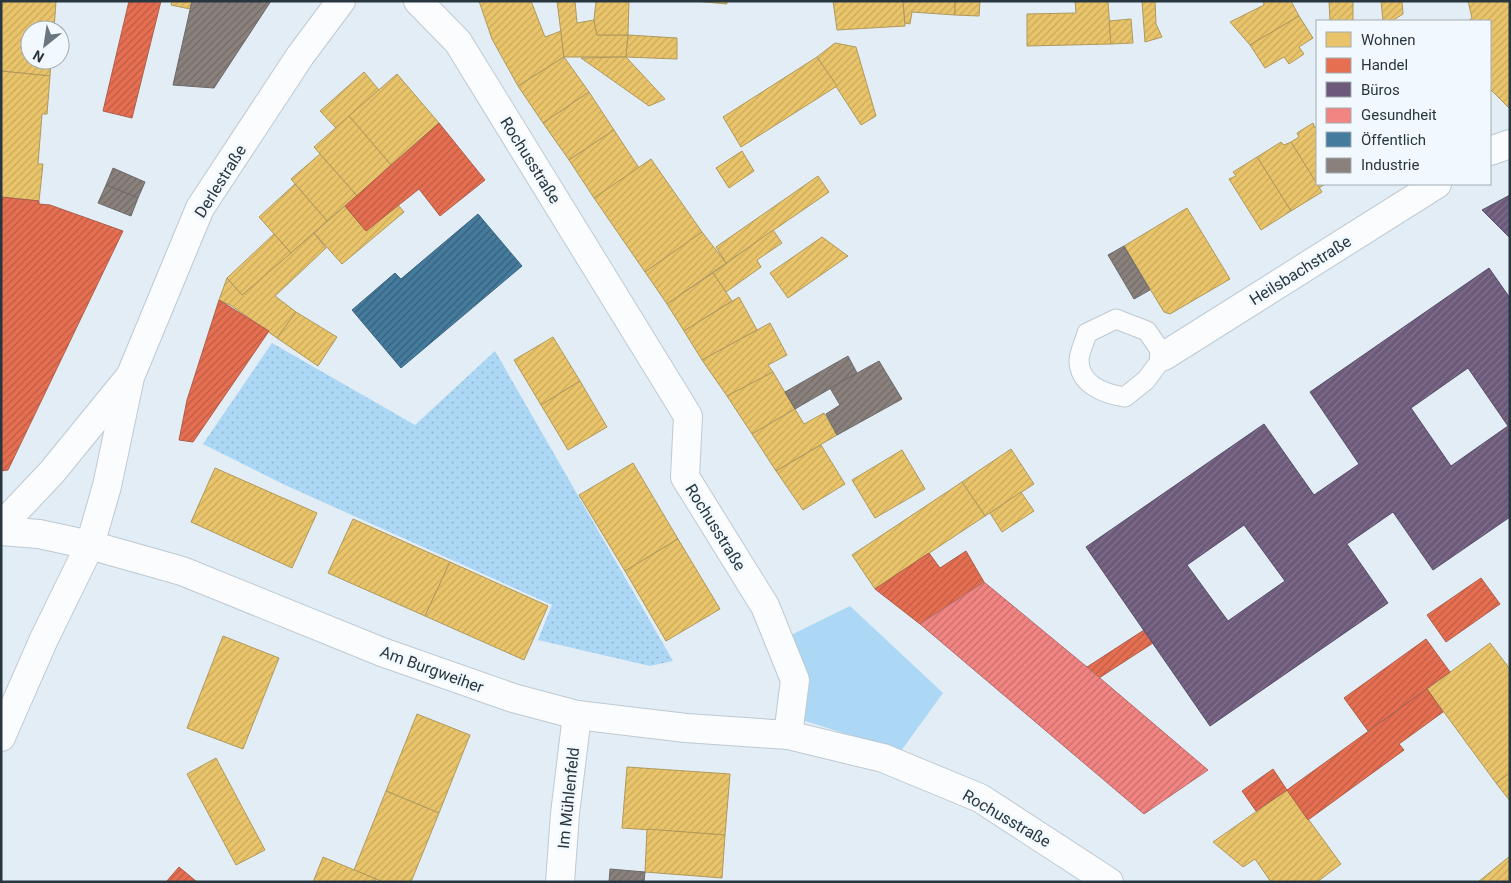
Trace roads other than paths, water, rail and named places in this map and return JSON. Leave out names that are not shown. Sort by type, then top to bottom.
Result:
[{"type":"street","name":"Derlestraße","points":[[90,545],[106,486],[130,377],[200,208],[300,56],[341,1]]},
{"type":"street","name":"Rochusstraße","points":[[418,1],[458,42],[688,416],[685,477],[765,606],[796,680],[788,735],[882,758],[980,798],[1110,882]]},
{"type":"street","points":[[1491,151],[1510,144]]},
{"type":"street","name":"Heilsbachstraße","points":[[1164,356],[1435,185]]},
{"type":"street","name":"Derlestraße","points":[[1,526],[52,472],[130,377]]},
{"type":"street","name":"Am Burgweiher","points":[[1,532],[38,534],[90,545],[182,571],[382,652],[513,698],[577,715],[686,728],[788,735]]},
{"type":"street","points":[[1,737],[44,639],[90,545]]},
{"type":"street","name":"Im Mühlenfeld","points":[[560,882],[565,814],[577,715]]},
{"type":"lane","name":"Heilsbachstraße","points":[[1116,319],[1147,331],[1164,356],[1146,380],[1125,397],[1107,394],[1086,382],[1079,360],[1087,333],[1116,319]]}]
